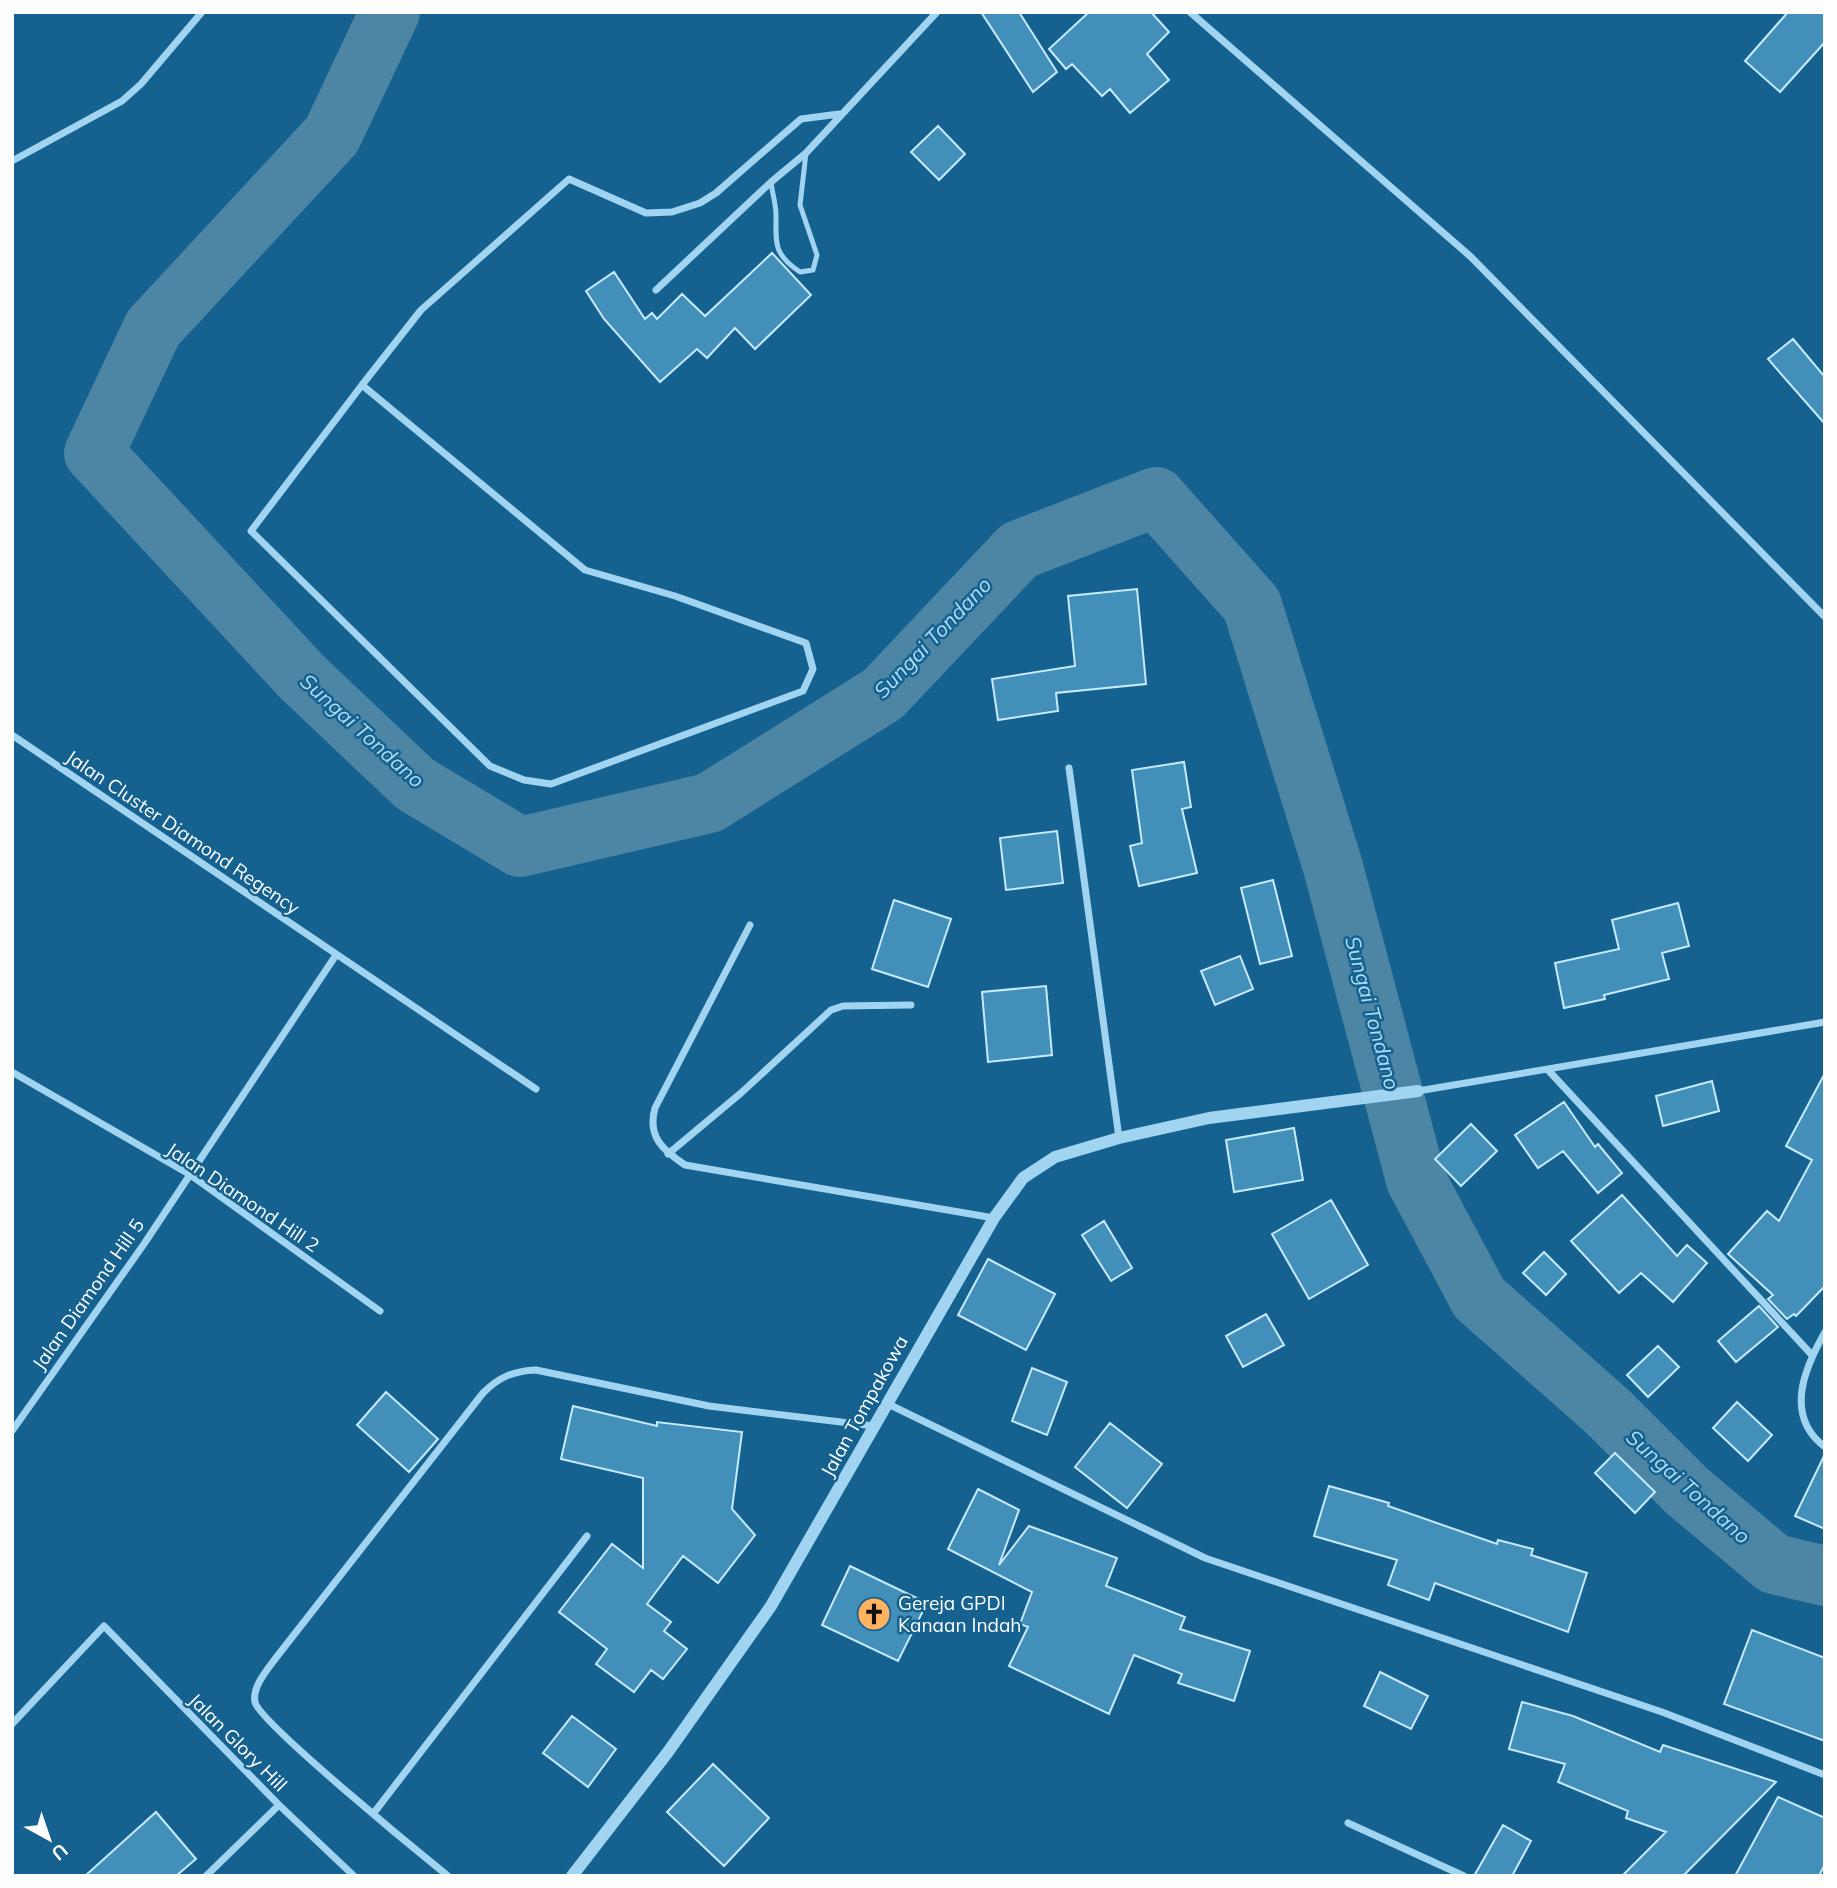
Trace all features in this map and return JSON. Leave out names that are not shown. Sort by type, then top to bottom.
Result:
[{"type":"street","points":[[12,161],[122,101],[141,84],[202,12]]},
{"type":"street","points":[[656,290],[771,182],[806,153],[839,114],[937,12]]},
{"type":"street","points":[[1190,12],[1471,257],[1825,617]]},
{"type":"street","points":[[362,385],[585,570],[675,596],[806,643],[813,669],[803,691],[551,784],[524,780],[490,766],[251,531],[362,385],[421,310],[569,179],[646,213],[672,212],[700,203],[716,193],[801,120],[839,114]]},
{"type":"street","name":"Jalan Cluster Diamond Regency","points":[[12,735],[536,1089]]},
{"type":"street","points":[[1069,768],[1119,1138]]},
{"type":"street","points":[[750,925],[655,1108],[651,1124],[655,1138],[668,1153],[685,1165],[994,1218]]},
{"type":"street","points":[[189,1174],[336,955]]},
{"type":"street","points":[[668,1153],[741,1093],[831,1010],[843,1006],[911,1005]]},
{"type":"street","points":[[1418,1091],[1549,1071],[1825,1022]]},
{"type":"street","points":[[1549,1071],[1812,1355]]},
{"type":"street","name":"Jalan Diamond Hill 2","points":[[12,1072],[189,1174],[380,1311]]},
{"type":"street","name":"Jalan Tompakowa","points":[[572,1876],[668,1752],[771,1606],[994,1218],[1013,1190],[1035,1168],[1055,1157],[1119,1138],[1209,1118],[1418,1091]]},
{"type":"street","name":"Jalan Diamond Hill 5","points":[[12,1431],[144,1244],[189,1174]]},
{"type":"street","points":[[1825,1332],[1812,1355],[1801,1390],[1801,1407],[1810,1435],[1825,1447]]},
{"type":"street","points":[[448,1876],[373,1814],[260,1711],[254,1701],[256,1690],[275,1659],[491,1385],[516,1371],[536,1370],[677,1401],[874,1426]]},
{"type":"street","points":[[886,1403],[1205,1558],[1662,1712],[1825,1774]]},
{"type":"street","points":[[373,1814],[587,1536]]},
{"type":"street","name":"Jalan Glory Hill","points":[[12,1724],[104,1626],[279,1805],[354,1876]]},
{"type":"street","points":[[206,1876],[279,1805]]},
{"type":"street","points":[[1348,1823],[1464,1876]]},
{"type":"lane","points":[[771,182],[777,247],[788,264],[800,272],[813,270],[817,255],[800,205],[806,153]]},
{"type":"building","points":[[981,12],[1019,12],[1057,72],[1033,92]]},
{"type":"building","points":[[1089,12],[1151,12],[1169,32],[1147,54],[1169,80],[1130,113],[1110,89],[1102,96],[1072,64],[1066,69],[1049,49]]},
{"type":"building","points":[[1788,12],[1825,12],[1825,42],[1780,92],[1745,61]]},
{"type":"building","points":[[938,126],[965,154],[939,180],[911,152]]},
{"type":"building","points":[[772,253],[811,295],[755,349],[735,328],[707,358],[697,349],[660,382],[604,319],[586,291],[614,272],[645,319],[652,313],[657,319],[682,294],[705,316]]},
{"type":"building","points":[[1793,339],[1825,377],[1825,424],[1768,359]]},
{"type":"building","points":[[1137,589],[1146,684],[1056,693],[1058,711],[998,720],[992,679],[1075,666],[1068,596]]},
{"type":"building","points":[[1184,762],[1191,807],[1182,809],[1197,873],[1139,886],[1130,846],[1142,843],[1132,770]]},
{"type":"building","points":[[1057,831],[1063,883],[1006,890],[1000,838]]},
{"type":"building","points":[[1273,880],[1292,956],[1260,964],[1241,888]]},
{"type":"building","points":[[894,900],[951,919],[928,987],[872,969]]},
{"type":"building","points":[[1678,903],[1689,946],[1662,953],[1669,979],[1604,995],[1605,999],[1564,1008],[1555,963],[1619,949],[1612,920]]},
{"type":"building","points":[[1240,956],[1253,989],[1215,1005],[1201,971]]},
{"type":"building","points":[[1046,986],[1052,1055],[988,1062],[982,992]]},
{"type":"building","points":[[1825,1073],[1825,1286],[1796,1316],[1794,1314],[1787,1319],[1768,1299],[1773,1295],[1728,1254],[1767,1211],[1779,1221],[1812,1160],[1786,1146]]},
{"type":"building","points":[[1712,1081],[1719,1111],[1663,1126],[1656,1096]]},
{"type":"building","points":[[1564,1102],[1595,1147],[1598,1144],[1622,1173],[1598,1193],[1563,1151],[1538,1168],[1515,1135]]},
{"type":"building","points":[[1471,1124],[1497,1151],[1461,1186],[1435,1159]]},
{"type":"building","points":[[1294,1128],[1303,1180],[1234,1192],[1226,1140]]},
{"type":"building","points":[[1622,1195],[1677,1256],[1687,1245],[1707,1263],[1673,1302],[1641,1273],[1619,1293],[1571,1241]]},
{"type":"building","points":[[1331,1200],[1368,1265],[1309,1299],[1272,1234]]},
{"type":"building","points":[[1104,1221],[1132,1268],[1111,1281],[1082,1235]]},
{"type":"building","points":[[1544,1252],[1566,1274],[1546,1295],[1523,1273]]},
{"type":"building","points":[[988,1259],[1055,1294],[1026,1350],[958,1315]]},
{"type":"building","points":[[1759,1306],[1778,1327],[1736,1362],[1718,1341]]},
{"type":"building","points":[[1266,1314],[1284,1345],[1243,1367],[1226,1336]]},
{"type":"building","points":[[1658,1346],[1679,1367],[1648,1397],[1627,1375]]},
{"type":"building","points":[[1032,1368],[1067,1382],[1047,1435],[1012,1421]]},
{"type":"building","points":[[386,1392],[438,1439],[409,1472],[357,1425]]},
{"type":"building","points":[[1737,1402],[1772,1435],[1748,1461],[1713,1428]]},
{"type":"building","points":[[573,1406],[657,1426],[657,1422],[742,1432],[732,1509],[755,1535],[718,1583],[683,1556],[647,1604],[671,1622],[664,1631],[687,1649],[663,1679],[651,1670],[634,1692],[596,1664],[607,1649],[559,1612],[612,1544],[643,1568],[643,1478],[561,1459]]},
{"type":"building","points":[[1110,1423],[1162,1464],[1127,1508],[1075,1467]]},
{"type":"building","points":[[1615,1453],[1655,1492],[1635,1513],[1595,1473]]},
{"type":"building","points":[[1825,1454],[1825,1529],[1795,1516]]},
{"type":"building","points":[[1329,1486],[1389,1503],[1388,1506],[1497,1544],[1498,1540],[1533,1549],[1531,1555],[1587,1573],[1568,1632],[1435,1583],[1429,1600],[1388,1585],[1397,1560],[1314,1536]]},
{"type":"building","points":[[978,1489],[1019,1510],[999,1565],[1029,1526],[1117,1558],[1106,1586],[1185,1617],[1180,1629],[1250,1651],[1234,1701],[1178,1683],[1182,1674],[1134,1655],[1109,1714],[1009,1666],[1028,1627],[1020,1624],[1032,1592],[948,1549]]},
{"type":"building","name":"Gereja GPDI Kanaan Indah","points":[[850,1566],[927,1603],[898,1661],[822,1625]]},
{"type":"building","points":[[1752,1630],[1825,1658],[1825,1741],[1724,1704]]},
{"type":"building","points":[[1380,1672],[1428,1696],[1411,1729],[1364,1706]]},
{"type":"building","points":[[1522,1702],[1573,1716],[1660,1752],[1663,1745],[1776,1782],[1683,1876],[1622,1876],[1666,1832],[1626,1818],[1628,1811],[1558,1782],[1565,1764],[1509,1749]]},
{"type":"building","points":[[572,1716],[616,1749],[588,1787],[543,1753]]},
{"type":"building","points":[[713,1764],[769,1818],[724,1866],[667,1812]]},
{"type":"building","points":[[1778,1797],[1825,1818],[1825,1864],[1819,1876],[1735,1876]]},
{"type":"building","points":[[156,1812],[196,1859],[176,1876],[85,1876]]},
{"type":"building","points":[[1503,1825],[1531,1841],[1512,1876],[1474,1876]]},
{"type":"waterway","name":"Sungai Tondano","points":[[390,12],[332,135],[153,328],[94,453],[302,677],[415,784],[520,847],[709,803],[883,694],[1019,550],[1156,497],[1252,605],[1333,867],[1416,1180],[1479,1298],[1608,1412],[1687,1491],[1774,1564],[1825,1576]]},
{"type":"place","name":"Gereja GPDI Kanaan Indah","points":[[874,1614]]}]
